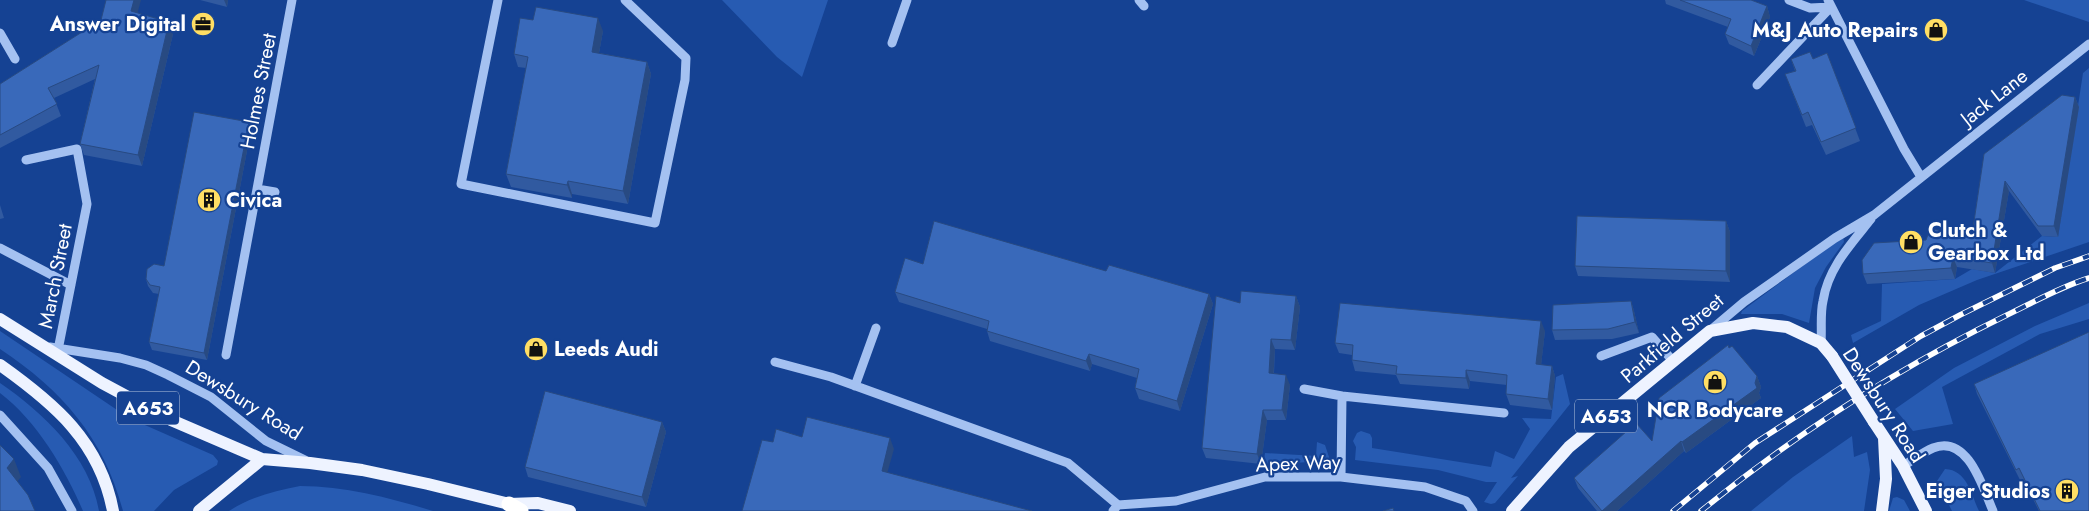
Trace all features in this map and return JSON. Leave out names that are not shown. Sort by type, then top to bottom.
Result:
[{"type":"main road","name":"Dewsbury Road","points":[[0,319],[41,345],[57,352],[102,384],[171,420],[262,459],[310,463],[428,484],[515,508],[538,503],[570,511]]},
{"type":"main road","name":"Dewsbury Road","points":[[1710,331],[1753,323],[1787,326],[1821,343],[1832,356],[1904,466],[1926,511]]},
{"type":"main road","name":"Parkfield Street","points":[[1512,511],[1569,447],[1710,331]]},
{"type":"main road","points":[[0,365],[50,402],[78,432],[107,482],[114,511]]},
{"type":"main road","name":"A653","points":[[1882,511],[1886,479],[1884,438]]},
{"type":"main road","points":[[199,511],[262,459]]},
{"type":"street","name":"Holmes Street","points":[[226,355],[292,0]]},
{"type":"street","points":[[498,0],[461,184],[655,223],[685,80],[686,58],[625,0]]},
{"type":"street","points":[[892,43],[907,0]]},
{"type":"street","points":[[1789,0],[1810,8],[1830,4]]},
{"type":"street","points":[[1757,85],[1830,4]]},
{"type":"street","points":[[1830,4],[1904,149],[1922,177]]},
{"type":"street","points":[[0,32],[15,59]]},
{"type":"street","name":"Jack Lane","points":[[1922,177],[2089,44]]},
{"type":"street","name":"March Street","points":[[26,160],[77,149],[87,204],[57,352]]},
{"type":"street","name":"Parkfield Street","points":[[1710,331],[1744,302],[1835,238],[1874,215],[1922,177]]},
{"type":"street","points":[[257,189],[275,192]]},
{"type":"street","name":"Parkfield Street","points":[[1821,343],[1822,303],[1830,276],[1850,245],[1874,215]]},
{"type":"street","points":[[0,248],[71,285]]},
{"type":"street","points":[[855,386],[876,328]]},
{"type":"street","points":[[1601,356],[1652,337],[1673,361]]},
{"type":"street","name":"Dewsbury Road","points":[[57,352],[120,358],[146,365],[211,397],[266,441],[310,463]]},
{"type":"street","name":"Apex Way","points":[[775,362],[830,377],[1068,464],[1115,508],[1176,500],[1265,478],[1341,477],[1425,487],[1466,501],[1473,511]]},
{"type":"street","points":[[1304,389],[1342,396],[1504,413]]},
{"type":"street","points":[[1341,477],[1342,396]]},
{"type":"street","points":[[0,415],[48,468],[72,511]]},
{"type":"street","points":[[1904,466],[1933,448],[1945,445],[1956,449],[1967,457],[1977,473],[1993,511]]},
{"type":"shaded area","points":[[722,0],[828,0],[802,77],[777,57]]},
{"type":"shaded area","points":[[2024,0],[2089,0],[2089,22]]},
{"type":"shaded area","points":[[2089,68],[2089,242],[1977,280],[1919,305],[1853,343],[1851,335],[1881,321],[1882,284],[1955,279],[1972,269],[1995,273],[2042,236],[2058,237],[2083,73]]},
{"type":"shaded area","points":[[1843,236],[1844,242],[1826,267],[1815,288],[1809,323],[1782,314],[1741,314],[1742,311]]},
{"type":"shaded area","points":[[2089,303],[2089,319],[2040,334],[1942,387],[1953,424],[1913,431],[1895,409],[1954,368],[2035,326]]},
{"type":"shaded area","points":[[0,331],[129,418],[213,455],[218,461],[217,465],[174,490],[154,511],[123,511],[115,485],[92,438],[78,418],[43,381],[0,349]]},
{"type":"shaded area","points":[[1563,374],[1570,404],[1511,478],[1518,476],[1495,503],[1484,502],[1497,482],[1486,482],[1438,470],[1355,460],[1356,447],[1353,441],[1357,433],[1361,431],[1370,434],[1372,448],[1491,467],[1495,451],[1514,459],[1530,429],[1522,418],[1551,419],[1556,377]]},
{"type":"shaded area","points":[[0,383],[33,408],[63,438],[86,472],[94,491],[99,511],[83,511],[68,479],[49,447],[26,417],[0,393]]},
{"type":"shaded area","points":[[1852,436],[1854,457],[1867,452],[1870,470],[1864,511],[1751,511],[1793,477]]},
{"type":"shaded area","points":[[1317,442],[1325,445],[1330,460],[1263,466],[1265,453],[1316,456]]},
{"type":"shaded area","points":[[1945,469],[1952,470],[1963,478],[1971,491],[1979,511],[1952,511],[1937,481]]},
{"type":"shaded area","points":[[300,486],[334,488],[367,494],[433,511],[229,511],[263,495]]},
{"type":"shaded area","points":[[1897,497],[1904,500],[1910,511],[1889,511],[1893,498]]},
{"type":"building","points":[[106,0],[134,0],[131,11],[169,22],[138,155],[80,144],[99,65],[48,88],[57,104],[0,135],[0,84],[101,20]]},
{"type":"building","points":[[1680,0],[1751,0],[1767,6],[1751,46],[1725,34],[1731,19]]},
{"type":"building","points":[[536,7],[598,18],[592,52],[647,62],[623,191],[568,181],[567,185],[506,174],[528,57],[514,54],[520,18],[533,20]]},
{"type":"building","points":[[1810,52],[1813,59],[1827,53],[1856,128],[1821,142],[1808,112],[1802,115],[1785,74],[1796,71],[1791,59]]},
{"type":"building","points":[[2062,95],[2075,97],[2054,226],[2038,226],[2005,181],[1992,263],[1953,257],[1951,268],[1863,274],[1862,260],[1874,243],[1926,240],[1930,229],[1972,235],[1984,154]]},
{"type":"building","name":"Civica","points":[[194,112],[249,122],[204,353],[149,342],[160,287],[150,285],[146,279],[147,269],[154,264],[164,266]]},
{"type":"building","points":[[1577,216],[1726,221],[1726,271],[1575,266]]},
{"type":"building","points":[[934,221],[1106,271],[1109,265],[1209,294],[1177,401],[1135,388],[1139,369],[1089,354],[1086,361],[987,331],[989,321],[895,292],[905,258],[923,264]]},
{"type":"building","points":[[1241,291],[1296,296],[1291,340],[1271,339],[1269,373],[1286,375],[1282,410],[1263,410],[1257,454],[1202,448],[1216,296],[1240,303]]},
{"type":"building","points":[[1631,301],[1635,322],[1608,329],[1552,330],[1553,305]]},
{"type":"building","points":[[1340,303],[1541,321],[1536,364],[1552,366],[1548,399],[1506,394],[1507,375],[1466,370],[1466,378],[1396,374],[1397,366],[1352,360],[1353,345],[1335,343]]},
{"type":"building","points":[[2089,332],[2089,511],[2040,511],[2019,468],[2016,470],[1974,384]]},
{"type":"building","points":[[1728,345],[1729,348],[1732,346],[1757,376],[1755,383],[1757,388],[1681,441],[1602,511],[1574,478],[1636,423],[1652,441],[1659,398]]},
{"type":"building","points":[[545,391],[662,422],[642,497],[525,467]]},
{"type":"building","points":[[807,417],[890,438],[882,471],[1032,511],[742,511],[762,440],[773,442],[776,429],[802,437]]},
{"type":"building","points":[[0,445],[14,459],[7,468],[28,495],[35,511],[0,511]]},
{"type":"building","points":[[1393,508],[1394,511],[1383,511]]},
{"type":"railway","points":[[1673,511],[1755,443],[1921,336],[2055,268],[2089,256]]},
{"type":"railway","points":[[1701,511],[1773,456],[1848,404],[1887,380],[1926,357],[2047,295],[2089,278]]},
{"type":"place","name":"Answer Digital","points":[[203,24]]},
{"type":"place","name":"M&J Auto Repairs","points":[[1936,30]]},
{"type":"place","name":"Civica","points":[[209,200]]},
{"type":"place","name":"Clutch & Gearbox Ltd","points":[[1911,242]]},
{"type":"place","name":"Leeds Audi","points":[[536,349]]},
{"type":"place","name":"NCR Bodycare","points":[[1715,382]]},
{"type":"place","name":"Eiger Studios","points":[[2067,491]]}]
